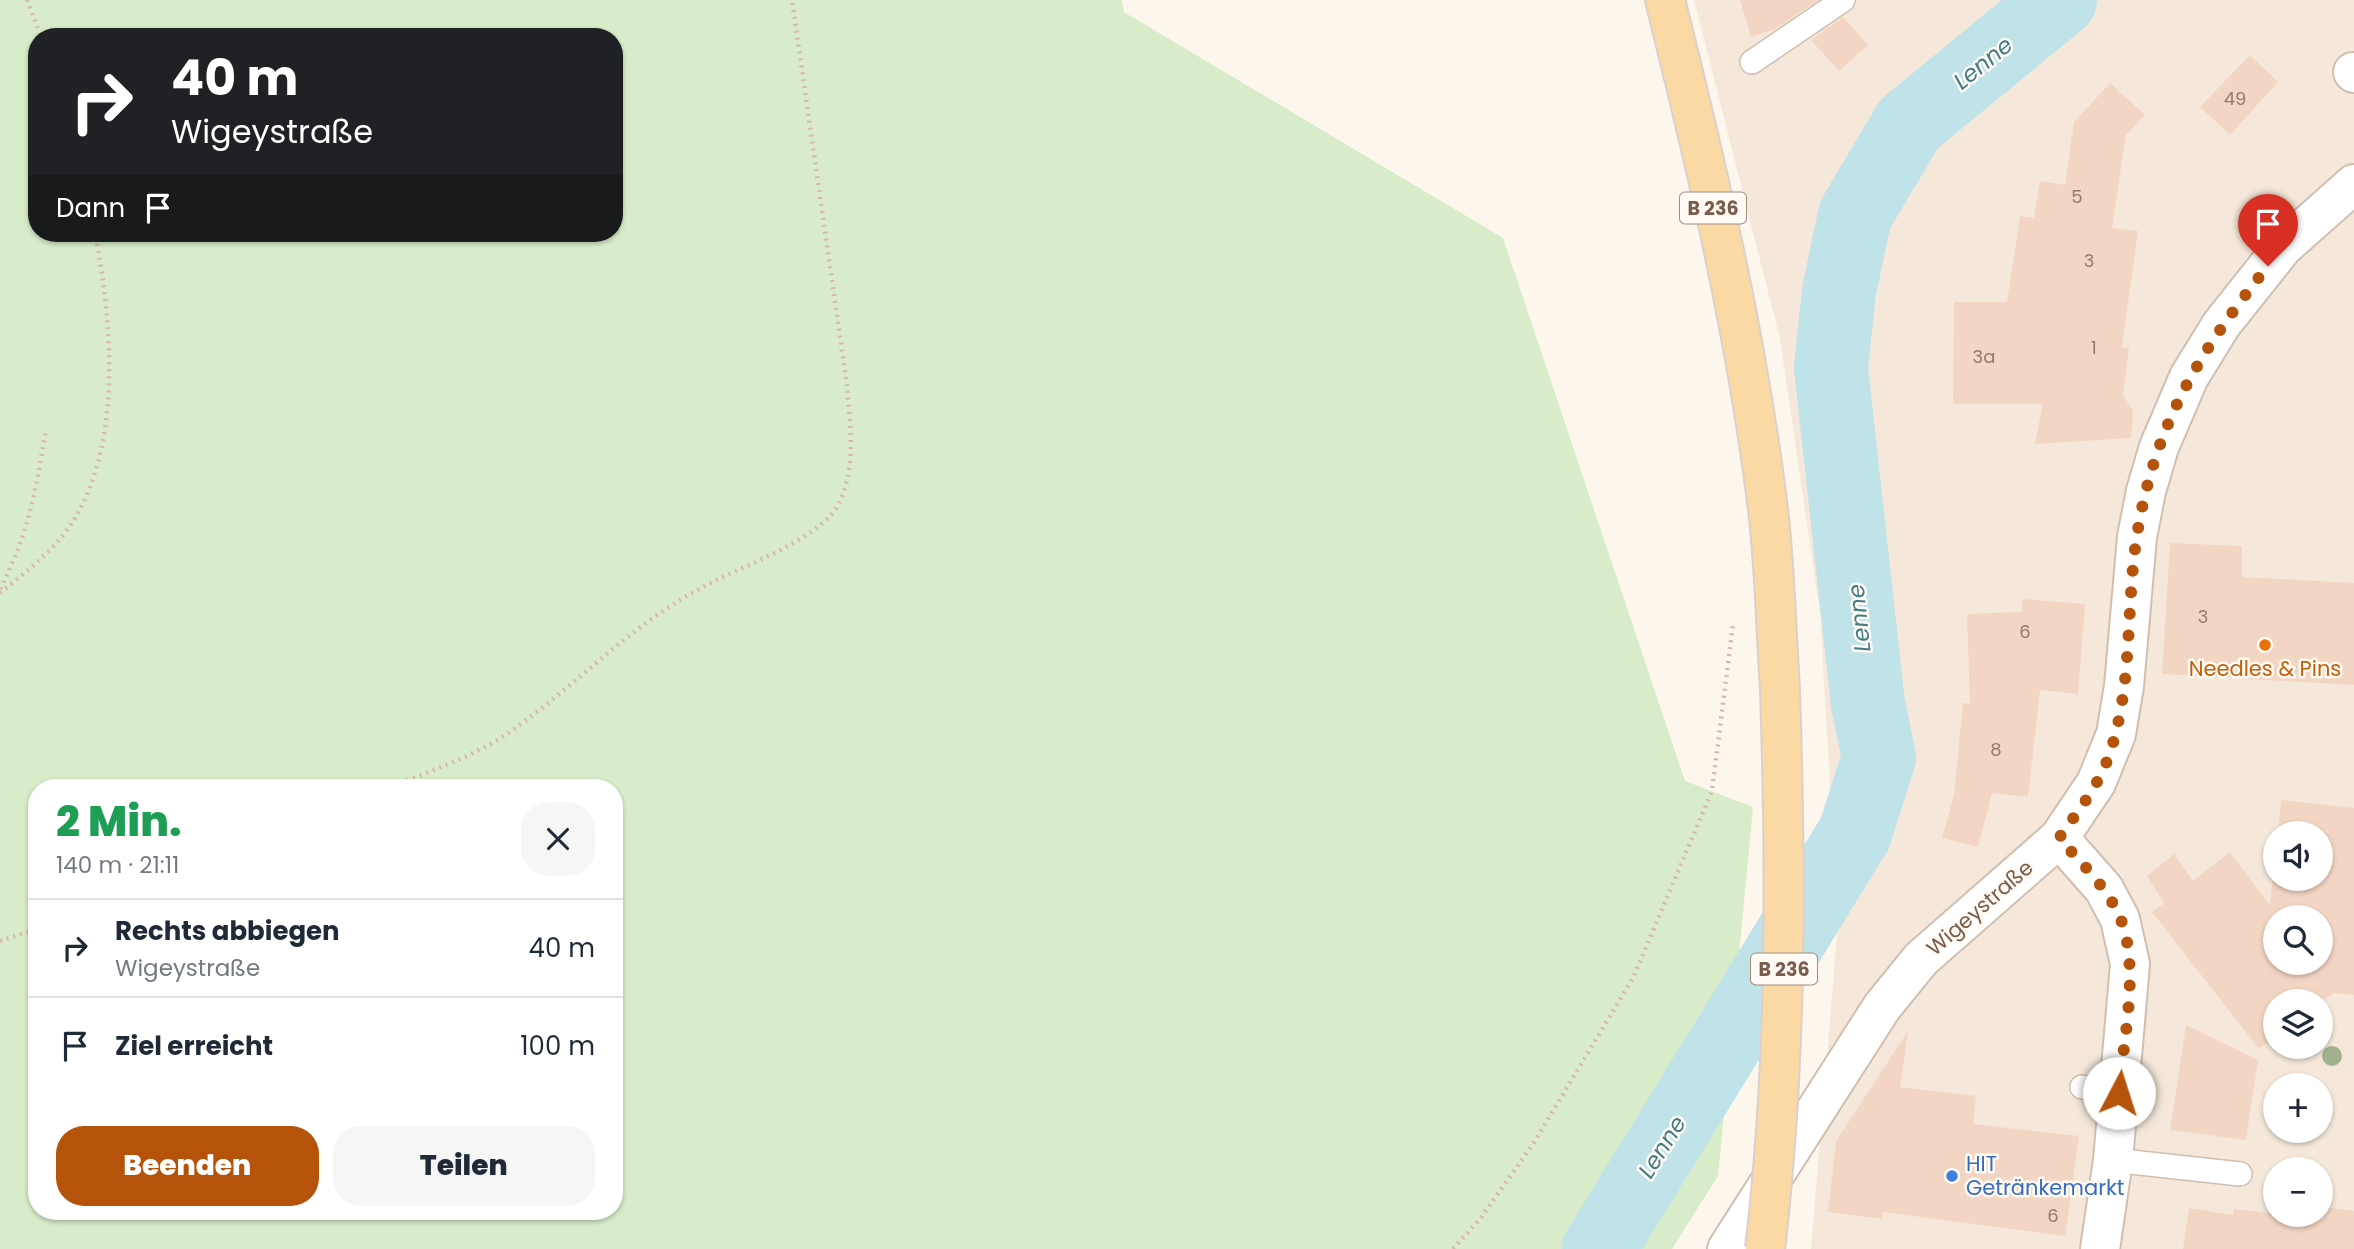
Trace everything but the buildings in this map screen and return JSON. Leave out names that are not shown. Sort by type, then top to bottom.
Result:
[{"type":"main road","name":"B 236","points":[[1665,0],[1695,120],[1754,417],[1768,511],[1780,689],[1786,889],[1781,1066],[1765,1249]]},
{"type":"street","name":"Wigeystraße","points":[[1727,1249],[1882,1007],[1921,960],[2059,838],[2096,783],[2116,734],[2124,686],[2137,537],[2159,447],[2189,377],[2221,325],[2283,247],[2354,184]]},
{"type":"street","points":[[2059,838],[2104,889],[2120,919],[2130,964],[2100,1090],[2113,1160],[2100,1249]]},
{"type":"lane","points":[[1752,62],[1843,0]]},
{"type":"lane","points":[[2113,1160],[2240,1174]]},
{"type":"path","points":[[27,0],[38,28]]},
{"type":"path","points":[[409,779],[469,755],[520,725],[637,626],[697,590],[818,527],[837,506],[848,478],[850,434],[847,385],[792,0]]},
{"type":"path","points":[[0,591],[61,538],[87,496],[99,465],[107,429],[107,362],[104,281],[97,242]]},
{"type":"path","points":[[0,591],[20,549],[33,503],[46,431]]},
{"type":"path","points":[[1454,1249],[1480,1219],[1533,1144],[1633,978],[1712,792],[1734,618]]},
{"type":"path","points":[[0,941],[28,932]]},
{"type":"shaded area","points":[[1694,0],[2354,0],[2354,1249],[1811,1249],[1838,922],[1820,613],[1780,339]]},
{"type":"green space","points":[[0,0],[1122,0],[1124,12],[1503,238],[1685,781],[1753,807],[1718,1176],[1672,1249],[0,1249]]},
{"type":"waterway","name":"Lenne","points":[[1599,1249],[1855,833],[1879,757],[1868,704],[1831,368],[1839,291],[1855,215],[1909,124],[2060,0]]},
{"type":"place","name":"Needles & Pins","points":[[2265,645]]},
{"type":"place","name":"HIT Getränkemarkt","points":[[1952,1176]]},
{"type":"route","points":[[2119,1093],[2130,964],[2127,941],[2120,919],[2104,889],[2059,838],[2096,783],[2116,734],[2124,686],[2137,537],[2146,491],[2159,447],[2189,377],[2221,325],[2268,266]]}]
